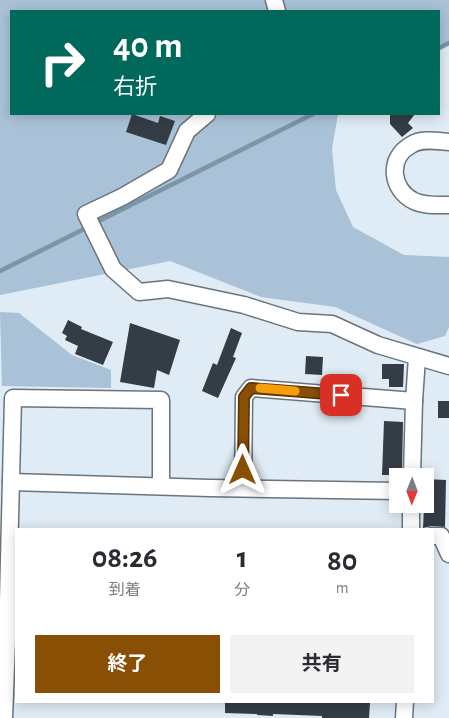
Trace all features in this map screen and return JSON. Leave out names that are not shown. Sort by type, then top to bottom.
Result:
[{"type":"street","points":[[206,115],[187,131],[169,170],[122,197],[86,214],[113,269],[138,292],[168,289],[244,305],[298,322],[332,324],[378,345],[449,366]]},
{"type":"street","points":[[449,142],[422,141],[409,145],[398,159],[395,171],[398,188],[414,202],[449,205]]},
{"type":"street","points":[[412,468],[414,401],[418,357]]},
{"type":"street","points":[[243,488],[244,397],[251,388],[414,401]]},
{"type":"street","points":[[4,718],[12,641],[13,398],[162,400],[161,486]]},
{"type":"street","points":[[12,482],[389,491]]},
{"type":"street","points":[[411,528],[412,513]]},
{"type":"street","points":[[434,536],[441,536],[449,554]]},
{"type":"street","points":[[404,718],[405,703]]},
{"type":"shaded area","points":[[0,0],[449,0],[449,43],[440,45],[440,10],[10,10],[10,115],[338,115],[332,149],[336,190],[353,227],[404,255],[449,257],[449,327],[445,336],[417,344],[335,307],[261,297],[170,261],[0,295]]},
{"type":"shaded area","points":[[0,312],[19,313],[72,355],[111,370],[111,388],[2,386]]},
{"type":"building","points":[[132,115],[158,123],[160,116],[175,121],[166,145],[126,132]]},
{"type":"building","points":[[390,115],[414,115],[408,123],[413,128],[402,137],[390,124]]},
{"type":"building","points":[[68,320],[82,327],[81,329],[113,342],[103,365],[75,354],[78,346],[65,340],[67,336],[62,333]]},
{"type":"building","points":[[130,323],[180,340],[169,375],[157,370],[154,388],[120,382]]},
{"type":"building","points":[[231,328],[242,333],[233,357],[236,358],[218,398],[202,391],[213,363],[217,365]]},
{"type":"building","points":[[306,356],[323,357],[322,375],[305,374]]},
{"type":"building","points":[[382,364],[404,364],[403,387],[389,387],[389,379],[382,379]]},
{"type":"building","points":[[438,401],[449,401],[449,418],[438,418]]},
{"type":"building","points":[[384,421],[403,422],[402,468],[389,468],[389,475],[382,475]]},
{"type":"building","points":[[434,479],[446,480],[445,527],[432,526],[423,528],[424,513],[434,513]]},
{"type":"building","points":[[225,703],[370,703],[369,718],[322,718],[322,716],[273,714],[273,716],[225,713]]},
{"type":"waterway","points":[[440,48],[449,43]]},
{"type":"waterway","points":[[95,223],[311,115]]},
{"type":"waterway","points":[[0,271],[88,227]]},
{"type":"slow traffic","points":[[260,388],[295,391]]},
{"type":"route","points":[[243,470],[244,397],[251,388],[341,395]]}]
